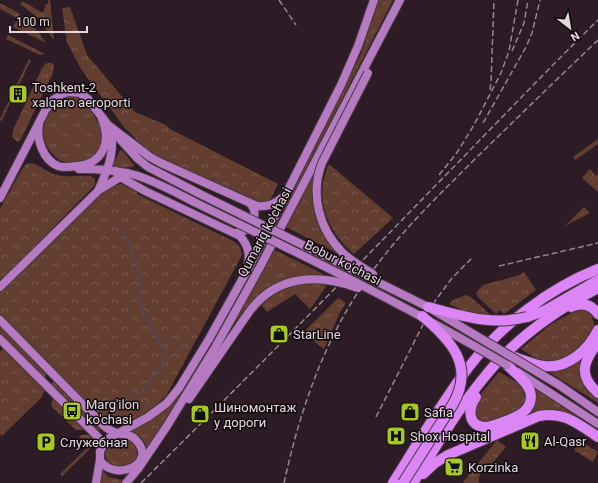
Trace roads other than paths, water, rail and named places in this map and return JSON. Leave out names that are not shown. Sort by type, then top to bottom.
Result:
[{"type":"highway","points":[[393,483],[462,375],[491,342],[515,319],[544,298],[598,268]]},
{"type":"highway","points":[[428,307],[482,321],[508,321],[527,317],[544,311],[598,280]]},
{"type":"highway","points":[[504,362],[527,386],[530,394],[529,405],[521,414],[491,426],[484,427],[473,421],[470,414],[471,404],[504,362],[515,344],[564,307],[598,288]]},
{"type":"highway","points":[[543,322],[568,308],[581,304],[591,307],[598,314]]},
{"type":"highway","points":[[403,483],[456,399],[461,383],[460,364],[455,350],[440,330],[422,316]]},
{"type":"highway","points":[[513,356],[541,365],[552,366],[562,364],[578,355],[598,330]]},
{"type":"highway","points":[[598,342],[587,359],[585,372],[588,383],[598,394]]},
{"type":"highway","points":[[413,483],[481,380],[504,362]]},
{"type":"highway","points":[[413,483],[444,457],[539,416],[552,415],[566,417],[598,437]]},
{"type":"main road","name":"Qumariq ko'chasi","points":[[100,448],[106,440],[113,435],[118,434],[158,410],[173,396],[209,339],[248,269],[346,73],[358,46],[374,0]]},
{"type":"main road","name":"Qumariq ko'chasi","points":[[126,483],[138,469],[167,426],[216,346],[260,268],[400,0]]},
{"type":"main road","points":[[398,291],[338,248],[324,226],[318,205],[317,185],[321,166],[368,74],[400,0]]},
{"type":"main road","points":[[0,198],[42,115],[56,97],[66,92],[80,93],[86,96],[108,125],[140,150],[161,163],[250,203],[262,206],[270,205],[279,201],[286,193]]},
{"type":"main road","points":[[42,115],[38,132],[41,147],[50,160],[59,166],[69,167],[85,165],[95,161],[101,156],[106,134],[105,126],[100,115]]},
{"type":"main road","points":[[108,125],[111,133],[117,173],[145,192],[236,233],[244,240],[248,249],[248,269]]},
{"type":"main road","name":"Bobur ko'chasi","points":[[108,125],[132,153],[156,172],[428,307],[513,356],[598,412]]},
{"type":"main road","name":"Bobur ko'chasi","points":[[59,166],[69,169],[117,173],[158,184],[422,316],[504,362],[598,424]]},
{"type":"main road","points":[[0,287],[117,173]]},
{"type":"main road","points":[[98,190],[117,173]]},
{"type":"main road","points":[[236,233],[246,230],[252,223],[255,211],[250,203]]},
{"type":"main road","points":[[167,426],[197,388],[237,327],[251,309],[264,295],[280,286],[301,280],[326,279],[352,285],[392,300]]},
{"type":"main road","points":[[0,320],[104,426],[110,431],[132,437],[140,446],[142,457],[138,469],[129,474],[117,475],[106,470],[100,460]]},
{"type":"main road","points":[[0,339],[98,437],[100,460],[96,483]]},
{"type":"main road","points":[[45,384],[54,375]]},
{"type":"waterway","points":[[124,228],[138,270],[140,303],[144,316],[164,350],[166,360],[163,366],[150,379],[140,396]]},
{"type":"railway","points":[[279,0],[296,25]]},
{"type":"railway","points":[[490,90],[494,0]]},
{"type":"railway","points":[[439,175],[456,154],[474,125],[501,73],[509,51],[518,0]]},
{"type":"railway","points":[[512,51],[524,23],[528,0]]},
{"type":"railway","points":[[483,123],[526,47],[532,33],[540,0]]},
{"type":"railway","points":[[141,483],[216,409],[598,20]]},
{"type":"railway","points":[[284,483],[304,407],[323,358],[346,311],[372,271],[385,254],[428,206],[598,40]]},
{"type":"railway","points":[[499,266],[598,243]]},
{"type":"railway","points":[[376,417],[435,301],[452,278],[473,257]]},
{"type":"place","name":"Toshkent-2 xalqaro aeroporti","points":[[18,94]]},
{"type":"place","name":"StarLine","points":[[279,334]]},
{"type":"place","name":"Marg'ilon ko'chasi","points":[[72,411]]},
{"type":"place","name":"Safia","points":[[410,412]]},
{"type":"place","name":"Шиномонтаж у дороги","points":[[200,414]]},
{"type":"place","name":"Shox Hospital","points":[[396,436]]},
{"type":"place","name":"Al-Qasr","points":[[530,441]]},
{"type":"place","name":"Служебная","points":[[46,442]]},
{"type":"place","name":"Korzinka","points":[[454,467]]}]
